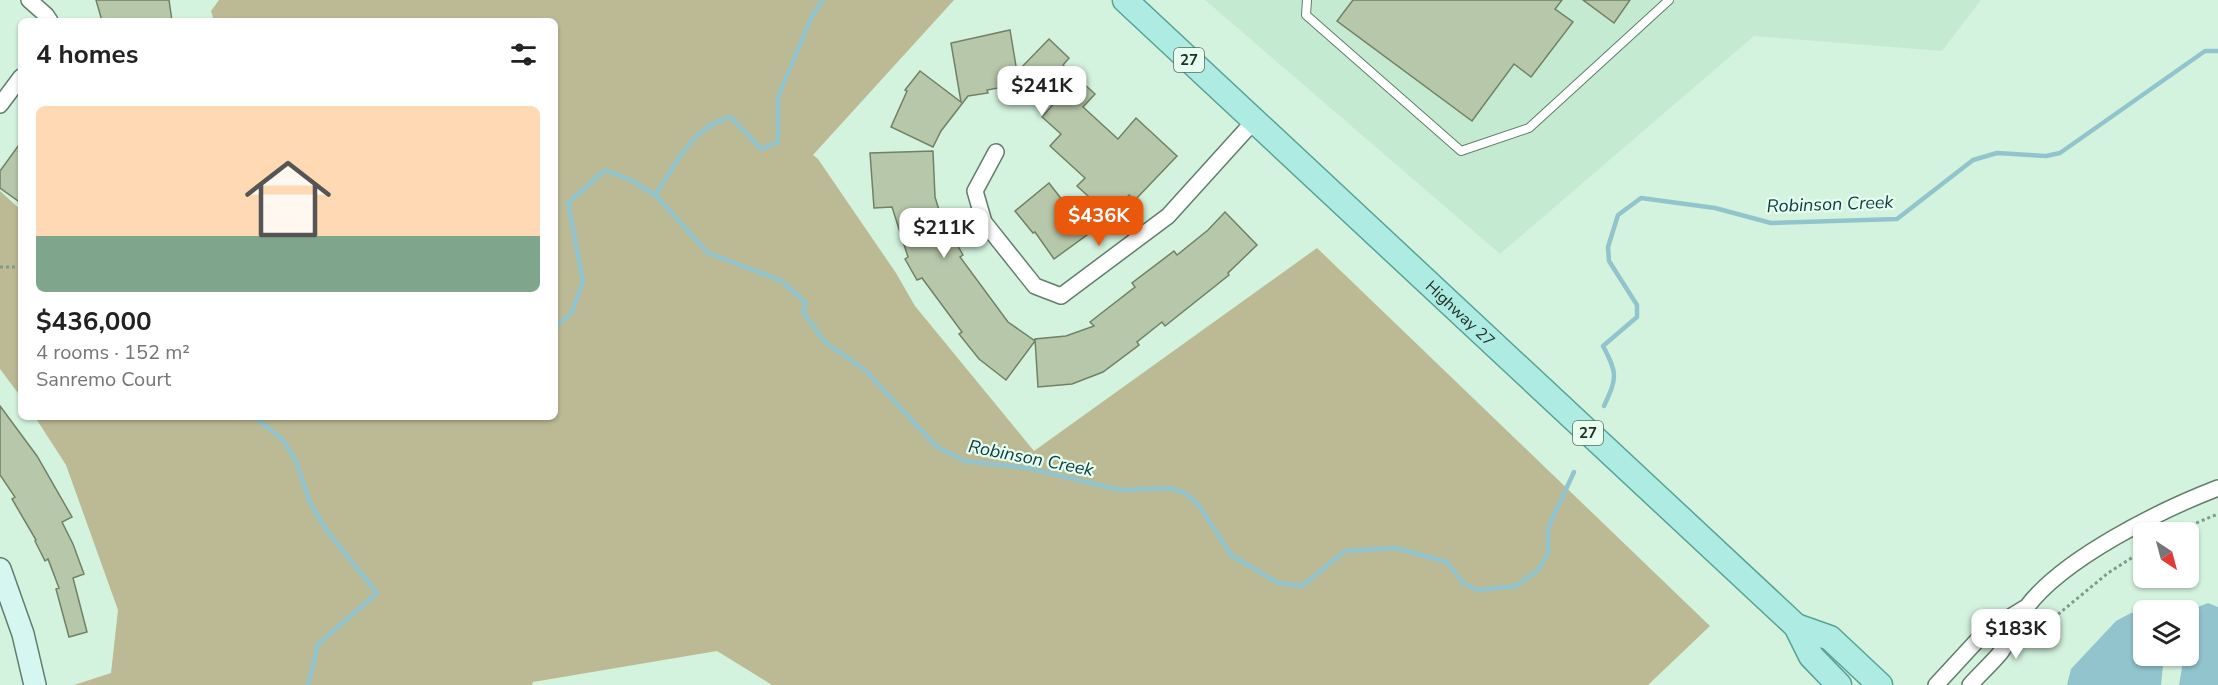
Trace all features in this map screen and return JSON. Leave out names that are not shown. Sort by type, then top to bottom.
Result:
[{"type":"main road","name":"Highway 27","points":[[1125,0],[1796,626],[1811,656],[1839,685]]},
{"type":"main road","name":"Highway 27","points":[[1796,626],[1830,638],[1880,685]]},
{"type":"street","points":[[29,0],[48,18]]},
{"type":"street","points":[[0,105],[18,81]]},
{"type":"street","points":[[996,152],[975,191],[984,222],[1035,286],[1060,296],[1168,216],[1254,121]]},
{"type":"street","points":[[1936,685],[1984,633],[2025,608],[2047,585],[2091,552],[2177,503],[2218,488]]},
{"type":"street","points":[[0,569],[18,616],[35,685]]},
{"type":"street","points":[[1970,685],[2002,651],[2025,608]]},
{"type":"lane","points":[[1307,0],[1306,15],[1461,150],[1529,128],[1669,0]]},
{"type":"path","points":[[0,267],[18,267]]},
{"type":"path","points":[[2198,522],[2218,514]]},
{"type":"path","points":[[2019,652],[2033,635],[2108,573],[2133,557]]},
{"type":"shaded area","points":[[219,0],[954,0],[813,155],[896,273],[915,306],[1034,451],[1317,248],[1710,626],[1648,685],[772,685],[717,651],[533,682],[532,685],[74,685],[111,673],[118,610],[66,465],[37,420],[558,420],[558,18],[213,18],[211,11]]},
{"type":"shaded area","points":[[1205,0],[1981,0],[1942,51],[1754,36],[1500,254]]},
{"type":"shaded area","points":[[0,191],[18,207],[18,393],[0,369]]},
{"type":"water","points":[[2208,603],[2218,607],[2218,685],[2179,685],[2182,666],[2199,666],[2199,606]]},
{"type":"water","points":[[2133,613],[2133,666],[2163,666],[2161,685],[2067,685],[2071,669],[2116,621]]},
{"type":"building","points":[[96,0],[169,0],[172,18],[101,18]]},
{"type":"building","points":[[1353,0],[1562,0],[1555,9],[1573,22],[1531,77],[1514,64],[1472,121],[1337,21]]},
{"type":"building","points":[[1583,0],[1630,0],[1614,23]]},
{"type":"building","points":[[1010,30],[1017,72],[1049,39],[1069,58],[1063,65],[1095,94],[1083,107],[1118,139],[1136,118],[1177,156],[1135,200],[1129,195],[1110,216],[1077,186],[1085,178],[1050,146],[1061,134],[1042,117],[1056,101],[1036,81],[968,96],[941,131],[933,147],[891,127],[907,91],[905,90],[920,71],[961,102],[951,43]]},
{"type":"building","points":[[18,146],[18,201],[0,188],[0,171]]},
{"type":"building","points":[[933,151],[935,197],[947,236],[951,234],[963,255],[960,257],[1008,322],[1035,341],[1006,380],[979,359],[959,334],[962,332],[922,278],[917,280],[905,259],[908,257],[892,207],[874,208],[870,153]]},
{"type":"building","points":[[1049,183],[1063,201],[1067,197],[1091,232],[1054,259],[1035,232],[1033,233],[1015,211]]},
{"type":"building","points":[[1225,212],[1257,245],[1228,273],[1229,275],[1165,326],[1162,322],[1137,342],[1139,345],[1103,372],[1072,384],[1038,387],[1035,339],[1066,336],[1094,326],[1090,322],[1135,287],[1132,283],[1174,251],[1177,255],[1208,230]]},
{"type":"building","points":[[0,406],[37,456],[72,517],[62,522],[84,574],[73,578],[87,632],[69,637],[56,589],[59,588],[48,559],[45,561],[36,540],[12,499],[15,497],[0,475]]},
{"type":"waterway","points":[[655,195],[695,137],[717,122],[731,117],[761,149],[778,142],[778,97],[812,16],[823,0]]},
{"type":"waterway","name":"Robinson Creek","points":[[1604,406],[1614,376],[1603,346],[1637,317],[1637,305],[1609,261],[1608,247],[1618,215],[1641,198],[1715,208],[1771,223],[1897,219],[1973,160],[1997,153],[2046,156],[2060,153],[2205,51],[2218,51]]},
{"type":"waterway","name":"Robinson Creek","points":[[558,324],[571,314],[583,282],[568,203],[605,170],[631,180],[655,195],[708,253],[782,281],[806,303],[803,312],[824,341],[866,371],[937,447],[965,461],[1028,468],[1120,490],[1169,488],[1183,492],[1198,504],[1231,555],[1278,583],[1302,586],[1345,551],[1396,548],[1447,562],[1463,583],[1478,590],[1516,586],[1539,569],[1548,553],[1548,528],[1574,472]]},
{"type":"waterway","name":"Robinson Creek","points":[[258,420],[282,439],[295,459],[311,505],[327,531],[377,593],[318,644],[308,685]]}]
